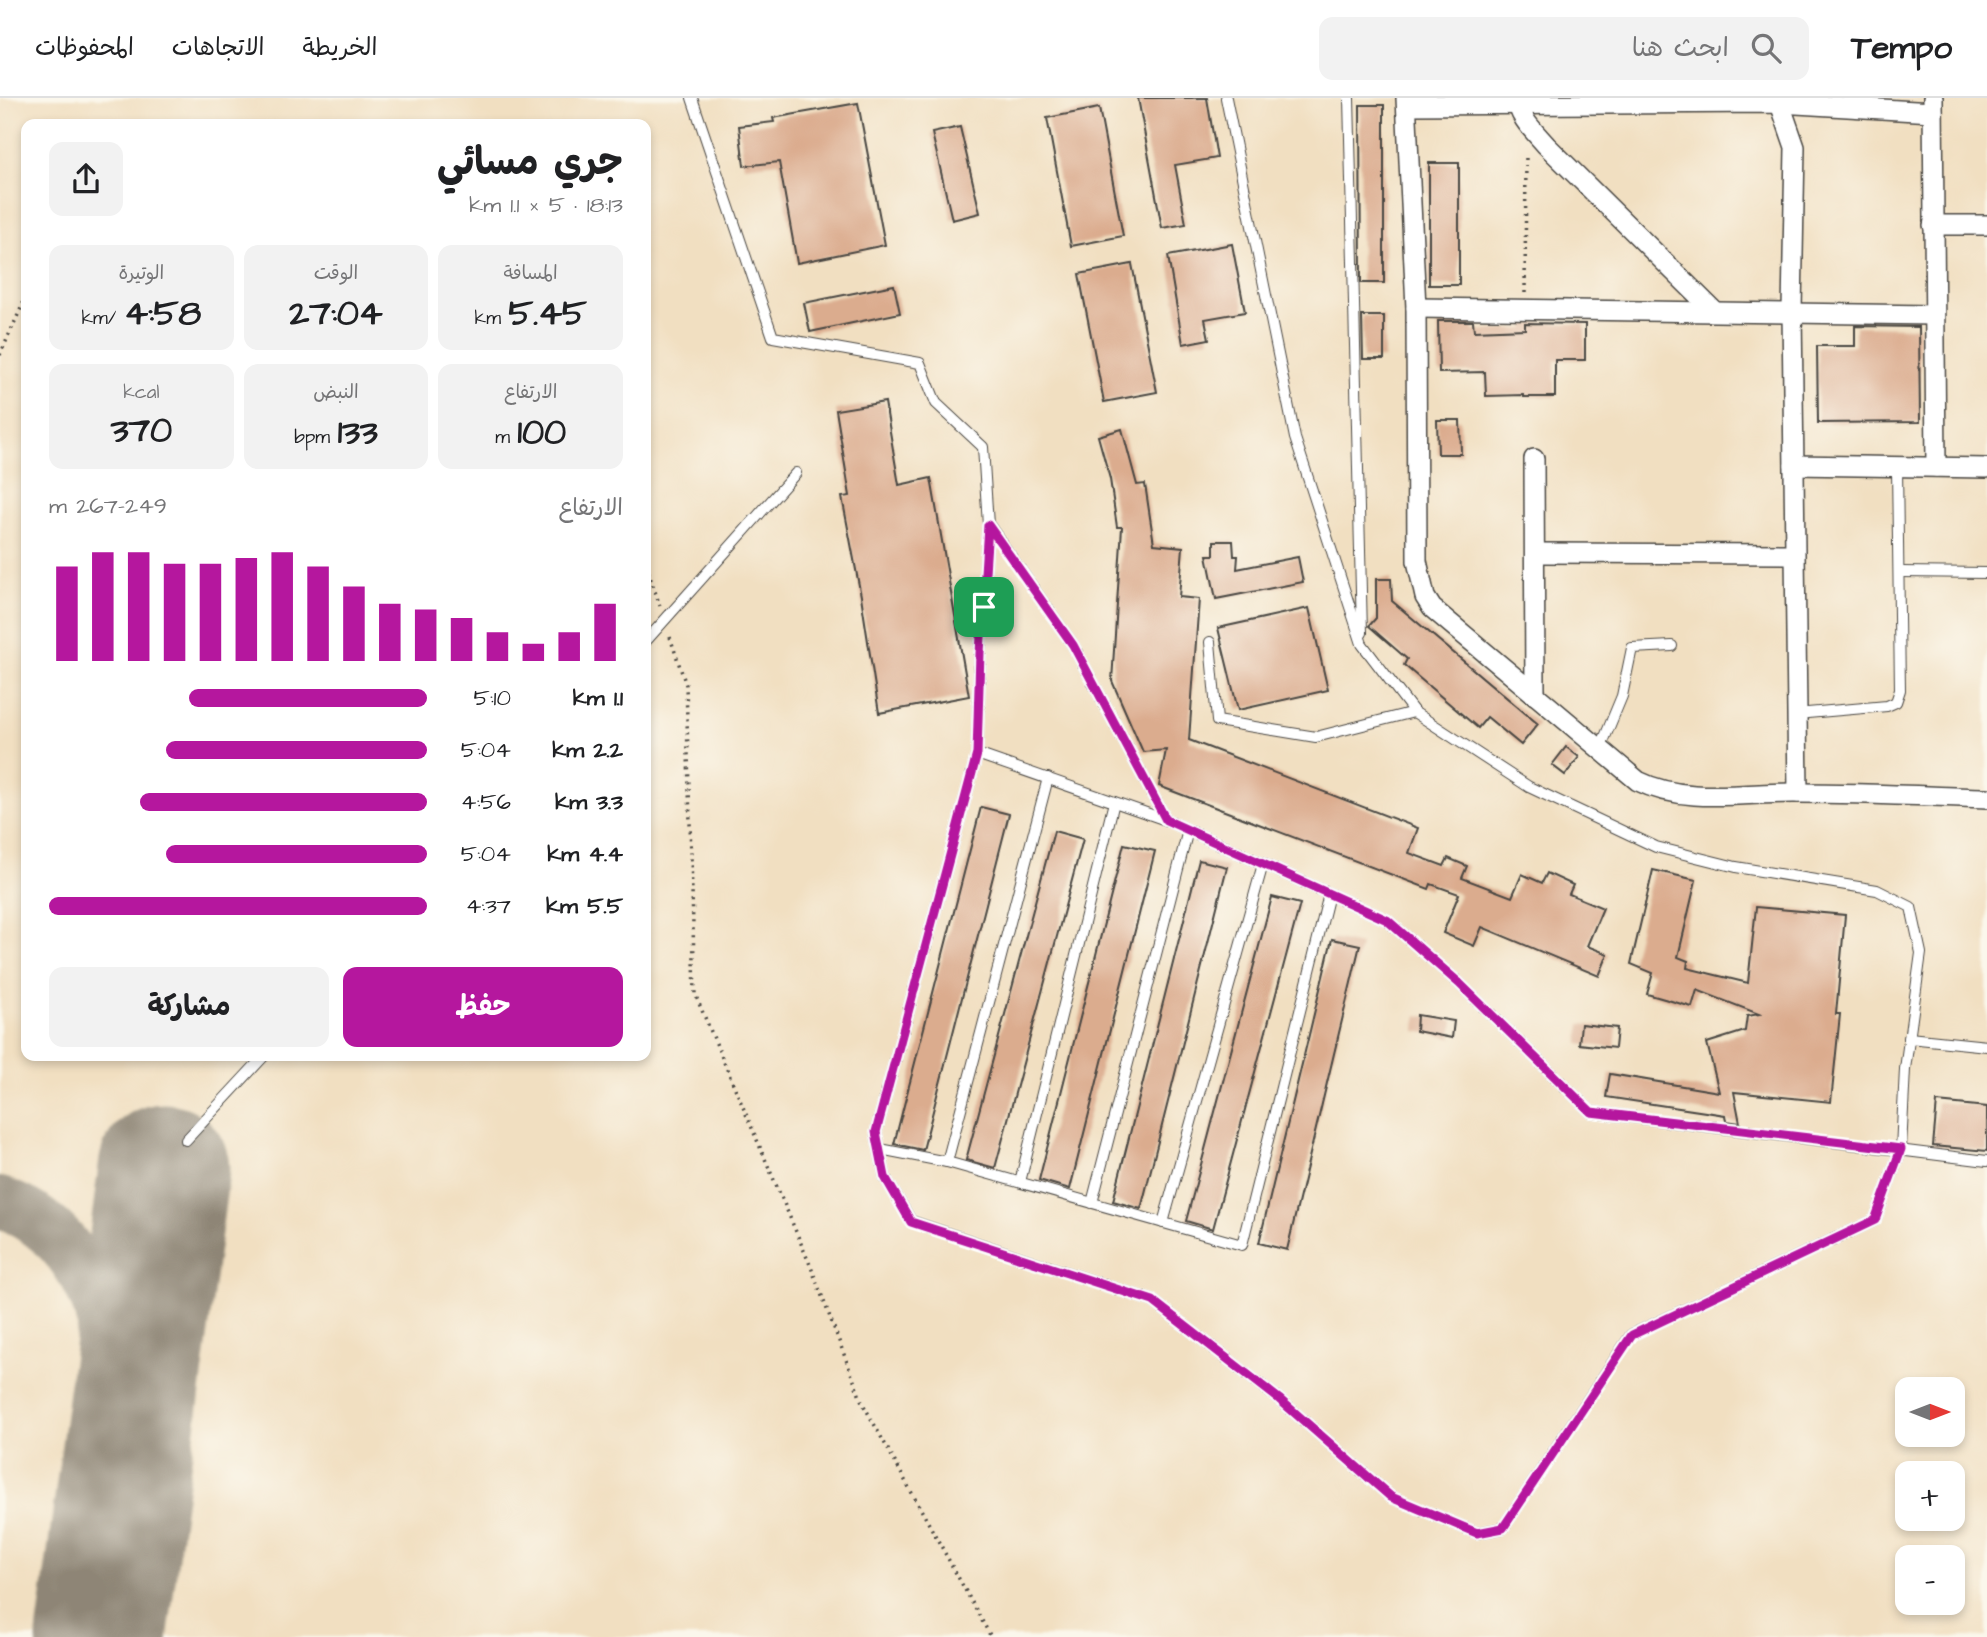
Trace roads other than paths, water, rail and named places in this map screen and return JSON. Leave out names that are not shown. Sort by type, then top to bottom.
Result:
[{"type":"street","points":[[1517,101],[1527,123],[1714,311]]},
{"type":"street","points":[[1779,101],[1796,147],[1792,312],[1798,793]]},
{"type":"street","points":[[1936,467],[1933,105],[1779,101],[1407,102],[1416,308],[1417,561],[1425,597],[1432,608],[1638,781],[1667,792],[1987,798]]},
{"type":"street","points":[[1933,225],[1987,225]]},
{"type":"street","points":[[1416,308],[1934,314]]},
{"type":"street","points":[[1535,459],[1535,695]]},
{"type":"street","points":[[1794,465],[1987,468]]},
{"type":"street","points":[[1536,553],[1793,554]]},
{"type":"lane","points":[[692,98],[773,337],[920,363],[936,402],[983,447],[988,525],[977,754],[876,1132],[885,1177],[911,1222],[1153,1301],[1279,1399],[1391,1497],[1477,1533],[1503,1528],[1632,1335],[1875,1220],[1901,1149],[1905,1069],[1921,953],[1911,908],[1877,890],[1736,867],[1656,847],[1529,787],[1414,712],[1362,644],[1295,438],[1226,98]]},
{"type":"lane","points":[[1349,98],[1362,644]]},
{"type":"lane","points":[[1796,714],[1887,706],[1896,702],[1900,691],[1897,467]]},
{"type":"lane","points":[[651,635],[796,473]]},
{"type":"lane","points":[[988,525],[1073,645],[1166,820]]},
{"type":"lane","points":[[1900,572],[1987,573]]},
{"type":"lane","points":[[1210,642],[1217,721],[1316,737],[1414,712]]},
{"type":"lane","points":[[1600,749],[1622,696],[1632,648],[1672,646]]},
{"type":"lane","points":[[977,754],[1166,820],[1387,920],[1459,983],[1591,1112],[1987,1161]]},
{"type":"lane","points":[[947,1162],[1048,778]]},
{"type":"lane","points":[[1020,1182],[1114,802]]},
{"type":"lane","points":[[1092,1203],[1188,830]]},
{"type":"lane","points":[[1163,1223],[1263,864]]},
{"type":"lane","points":[[880,1149],[947,1162],[1242,1245],[1329,894]]},
{"type":"lane","points":[[1909,1038],[1987,1046]]},
{"type":"lane","points":[[186,1140],[259,1061]]}]
